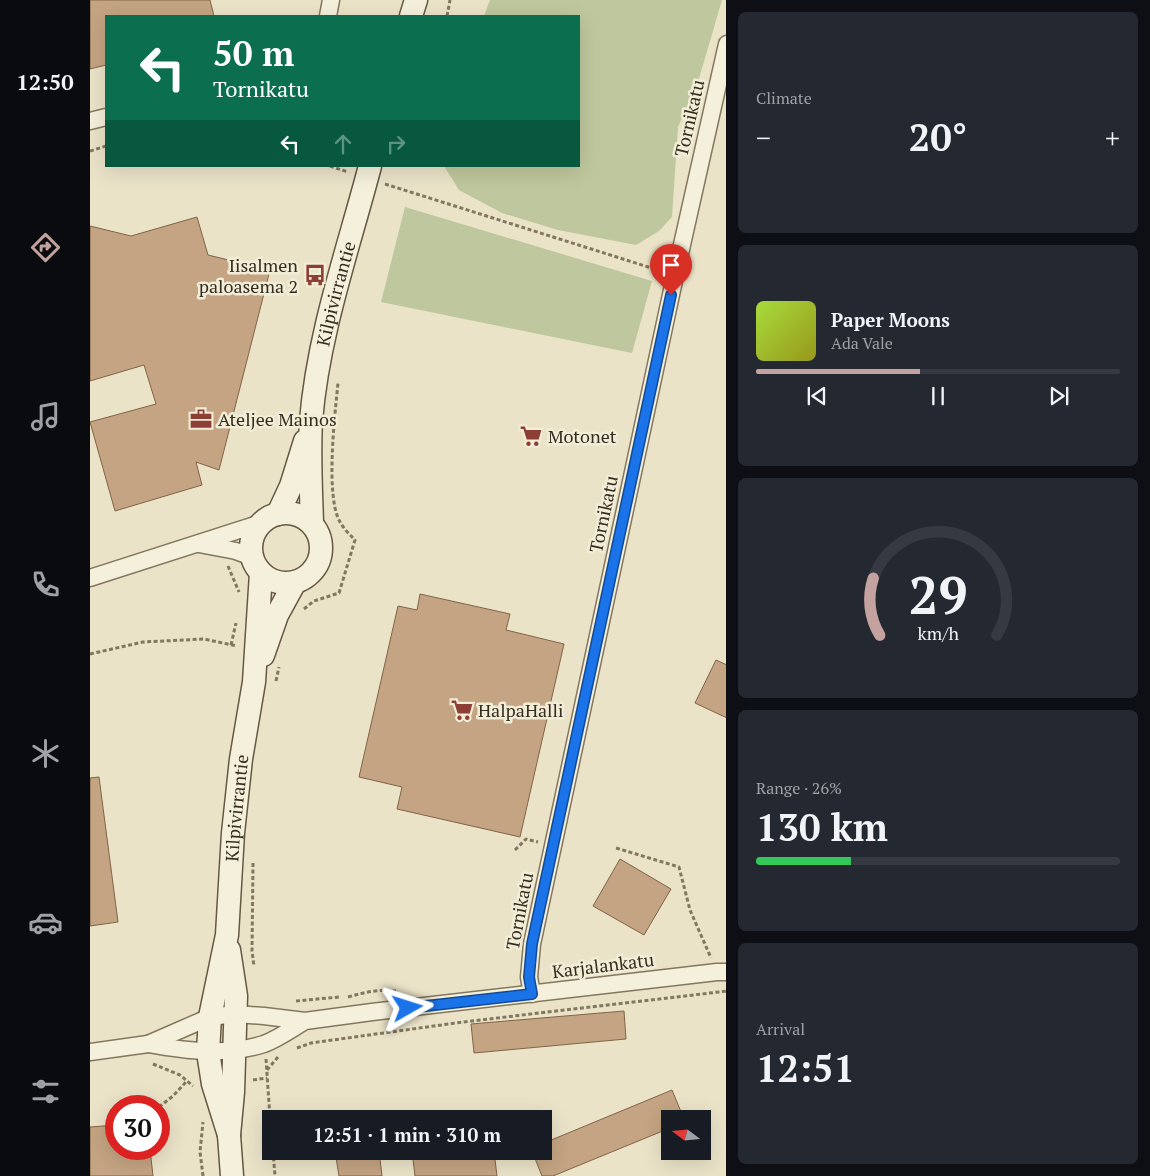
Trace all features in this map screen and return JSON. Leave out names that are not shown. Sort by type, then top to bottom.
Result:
[{"type":"street","points":[[328,15],[331,0]]},
{"type":"street","points":[[411,15],[416,0]]},
{"type":"street","name":"Tornikatu","points":[[532,994],[529,977],[532,944],[726,44]]},
{"type":"street","points":[[90,121],[105,117]]},
{"type":"street","name":"Kilpivirrantie","points":[[270,518],[291,486],[311,421],[319,368],[331,311],[369,172]]},
{"type":"street","name":"Kilpivirrantie","points":[[311,421],[312,523]]},
{"type":"street","points":[[90,578],[195,543],[270,518],[296,514],[312,523],[320,539],[321,549],[320,558],[310,573],[303,579],[295,582],[276,582],[256,565],[227,549],[195,543]]},
{"type":"street","points":[[256,565],[252,538],[256,530],[270,518]]},
{"type":"street","name":"Kilpivirrantie","points":[[229,1135],[213,1084],[208,1052],[210,1017],[227,934],[233,833],[241,759],[254,682],[256,565]]},
{"type":"street","name":"Kilpivirrantie","points":[[254,682],[277,615],[295,582]]},
{"type":"street","name":"Kilpivirrantie","points":[[227,934],[236,996],[233,1092],[229,1135],[232,1176]]},
{"type":"street","name":"Karjalankatu","points":[[148,1044],[210,1017],[236,1014],[305,1021],[722,972]]},
{"type":"street","name":"Karjalankatu","points":[[148,1044],[208,1052],[234,1051],[266,1043],[305,1021]]},
{"type":"street","points":[[90,1052],[148,1044]]},
{"type":"path","points":[[447,15],[450,0]]},
{"type":"path","points":[[90,151],[105,146]]},
{"type":"path","points":[[336,167],[369,172],[675,276]]},
{"type":"path","points":[[227,549],[226,562],[239,593],[239,600]]},
{"type":"path","points":[[231,645],[237,621]]},
{"type":"path","points":[[90,654],[143,642],[204,639],[256,650]]},
{"type":"path","points":[[515,850],[526,839],[553,845]]},
{"type":"path","points":[[616,848],[679,867],[690,910],[722,972]]},
{"type":"path","points":[[289,1050],[311,1043],[453,1023],[726,992]]},
{"type":"path","points":[[266,1070],[283,1054]]},
{"type":"path","points":[[266,1058],[269,1110]]},
{"type":"path","points":[[144,1063],[166,1068],[187,1081],[197,1094]]},
{"type":"path","points":[[251,1080],[267,1078]]},
{"type":"path","points":[[170,1098],[187,1081]]},
{"type":"path","points":[[203,1176],[200,1152],[204,1114]]},
{"type":"path","points":[[274,1160],[275,1176]]},
{"type":"green space","points":[[490,0],[722,0],[698,82],[678,127],[672,217],[659,231],[636,245],[558,230],[502,213],[459,190],[445,167],[580,167],[580,15],[484,15]]},
{"type":"green space","points":[[405,207],[652,281],[632,353],[381,302]]},
{"type":"building","points":[[90,0],[210,0],[214,15],[105,15],[105,65],[90,69]]},
{"type":"building","points":[[197,217],[208,255],[270,270],[219,470],[196,462],[202,485],[115,511],[90,422],[156,404],[144,365],[90,381],[90,226],[131,236]]},
{"type":"building","name":"HalpaHalli","points":[[420,594],[510,614],[506,630],[564,644],[520,837],[397,809],[402,787],[359,777],[398,606],[417,610]]},
{"type":"building","points":[[716,660],[726,665],[726,718],[695,703]]},
{"type":"building","points":[[99,777],[118,922],[90,926],[90,778]]},
{"type":"building","points":[[620,859],[671,889],[644,935],[593,906]]},
{"type":"building","points":[[624,1011],[626,1039],[474,1053],[471,1024]]},
{"type":"building","points":[[672,1090],[680,1110],[661,1110],[661,1132],[553,1176],[542,1176],[536,1160],[552,1160],[552,1140]]},
{"type":"building","points":[[105,1126],[105,1160],[151,1160],[153,1176],[90,1176],[90,1127]]},
{"type":"building","points":[[336,1160],[380,1160],[382,1176],[339,1176]]},
{"type":"building","points":[[413,1160],[495,1160],[497,1176],[415,1176]]},
{"type":"place","name":"Iisalmen paloasema 2","points":[[315,275]]},
{"type":"place","name":"Ateljee Mainos","points":[[201,419]]},
{"type":"place","name":"Motonet","points":[[531,436]]},
{"type":"place","name":"HalpaHalli","points":[[462,710]]},
{"type":"route","points":[[408,1008],[532,994],[529,977],[532,944],[671,295]]}]
